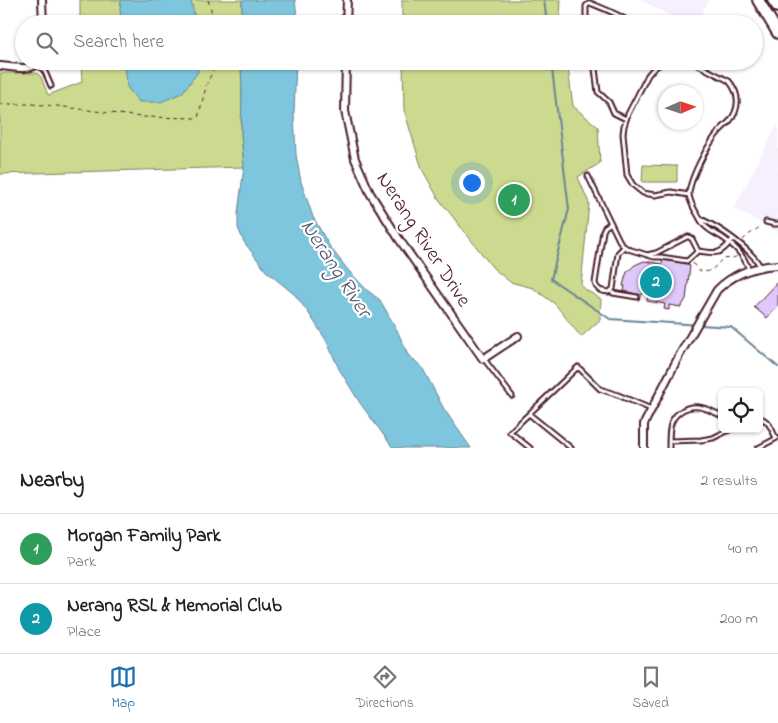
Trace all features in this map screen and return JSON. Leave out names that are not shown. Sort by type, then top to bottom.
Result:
[{"type":"main road","points":[[758,0],[778,33]]},
{"type":"main road","points":[[773,0],[778,7]]},
{"type":"street","points":[[42,0],[43,15]]},
{"type":"street","points":[[346,15],[347,0]]},
{"type":"street","points":[[0,66],[15,67]]},
{"type":"street","name":"Nerang River Drive","points":[[346,70],[345,111],[355,159],[370,193],[399,239],[483,359]]},
{"type":"street","points":[[644,448],[644,424],[712,298],[724,282],[736,275],[760,266],[778,265]]},
{"type":"street","points":[[483,359],[518,336]]},
{"type":"lane","points":[[586,15],[586,6],[590,3],[619,15]]},
{"type":"lane","points":[[44,70],[51,86]]},
{"type":"lane","points":[[595,70],[598,92],[609,102],[614,113],[626,119]]},
{"type":"lane","points":[[652,70],[626,119],[623,134],[627,175],[638,190],[650,194],[671,192],[689,195]]},
{"type":"lane","points":[[707,70],[728,81],[738,98],[733,116],[712,142],[694,175],[689,195],[705,226],[730,243],[740,253],[749,270]]},
{"type":"lane","points":[[588,176],[621,244],[628,249],[654,258],[668,255],[686,261],[698,251],[720,252],[733,239]]},
{"type":"lane","points":[[700,218],[733,239],[749,252],[760,266]]},
{"type":"lane","points":[[766,222],[778,224]]},
{"type":"lane","points":[[611,223],[604,226],[602,232],[595,283],[600,290],[637,297]]},
{"type":"lane","points":[[647,255],[685,237],[692,239],[698,251]]},
{"type":"lane","points":[[611,291],[618,253],[624,247]]},
{"type":"lane","points":[[667,247],[668,255]]},
{"type":"lane","points":[[483,359],[512,396]]},
{"type":"lane","points":[[530,448],[510,432],[578,366],[600,389],[652,409]]},
{"type":"lane","points":[[669,448],[672,422],[682,410],[689,407],[699,407],[718,414]]},
{"type":"lane","points":[[529,414],[571,448]]},
{"type":"lane","points":[[758,448],[777,438],[763,418]]},
{"type":"lane","points":[[669,441],[700,440],[713,438],[723,433]]},
{"type":"path","points":[[208,0],[212,15]]},
{"type":"path","points":[[0,104],[57,106],[141,117],[198,118],[214,70]]},
{"type":"path","points":[[743,241],[766,222]]},
{"type":"path","points":[[690,258],[696,268],[704,273],[722,260],[738,256]]},
{"type":"shaded area","points":[[641,0],[709,0],[701,15],[669,15]]},
{"type":"shaded area","points":[[778,123],[778,232],[734,209]]},
{"type":"green space","points":[[80,0],[242,0],[242,15],[80,15]]},
{"type":"green space","points":[[402,0],[561,0],[560,15],[402,15]]},
{"type":"green space","points":[[81,70],[241,70],[241,133],[244,167],[0,174],[0,73],[37,73],[41,77],[48,95],[82,82]]},
{"type":"green space","points":[[403,70],[568,70],[573,106],[598,127],[600,163],[578,177],[589,203],[581,285],[601,299],[600,320],[581,337],[555,304],[533,288],[510,282],[493,268],[438,198],[422,169],[404,110]]},
{"type":"green space","points":[[643,165],[677,166],[677,182],[642,182]]},
{"type":"water","points":[[121,0],[191,0],[194,15],[120,15]]},
{"type":"water","points":[[242,0],[295,0],[297,15],[242,15]]},
{"type":"water","points":[[126,70],[198,70],[182,93],[161,102],[139,102],[127,87]]},
{"type":"water","name":"Nerang River","points":[[241,70],[296,70],[294,113],[296,155],[301,182],[313,217],[330,247],[348,270],[367,290],[380,300],[397,330],[408,355],[422,367],[444,409],[471,448],[393,448],[360,403],[339,369],[326,340],[308,312],[295,295],[266,271],[244,242],[238,228],[244,167],[241,133]]},
{"type":"building","points":[[663,257],[688,261],[687,265],[690,266],[686,299],[681,307],[669,305],[669,310],[664,309],[665,304],[647,301],[648,294],[643,293],[642,295],[624,291],[625,286],[623,286],[627,272],[635,265],[644,261],[662,264]]},
{"type":"building","points":[[778,281],[778,306],[767,318],[754,307]]},
{"type":"waterway","points":[[544,0],[546,15]]},
{"type":"waterway","points":[[552,70],[569,209],[551,279],[610,319],[731,327],[778,367]]},
{"type":"place","name":"Morgan Family Park","points":[[514,200]]},
{"type":"place","name":"Nerang RSL & Memorial Club","points":[[656,282]]}]
